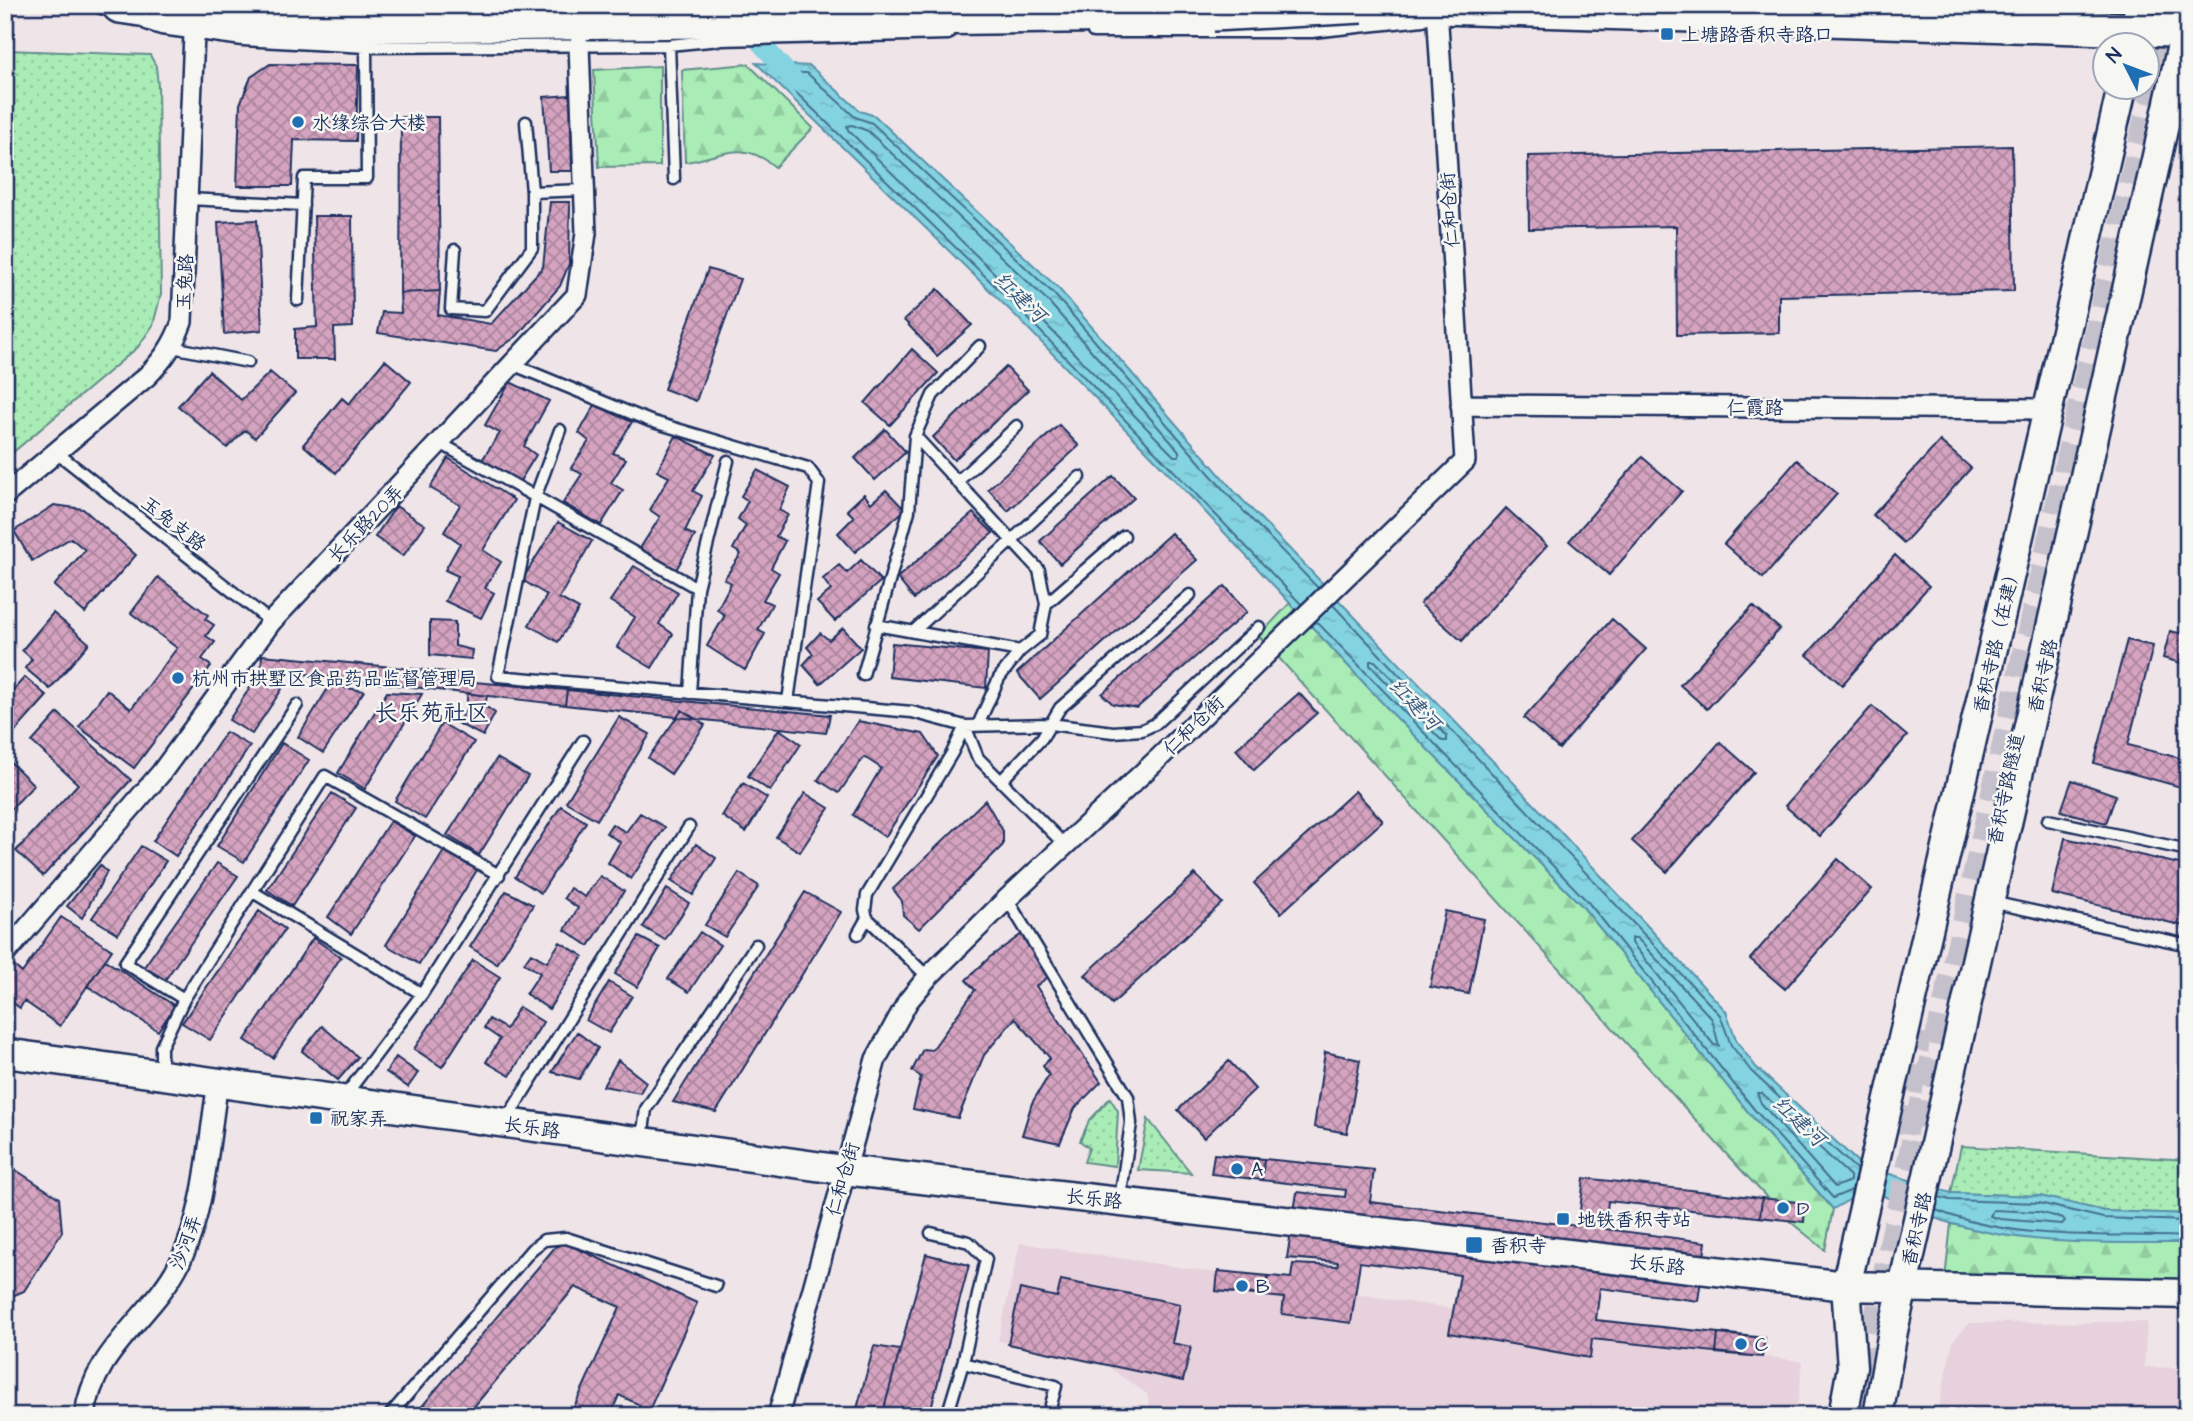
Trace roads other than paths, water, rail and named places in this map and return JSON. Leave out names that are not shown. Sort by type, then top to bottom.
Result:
[{"type":"highway","points":[[128,15],[336,25],[1256,13],[1362,5]]},
{"type":"main road","points":[[1362,5],[1437,13],[1481,10],[2129,30],[2187,27]]},
{"type":"street","name":"仁和仓街","points":[[778,1416],[876,1059],[908,1000],[1007,899],[1282,639],[1465,461],[1437,13]]},
{"type":"street","name":"香积寺路","points":[[2044,666],[2187,27]]},
{"type":"street","name":"玉兔路","points":[[5,495],[148,376],[172,346],[182,322],[194,34]]},
{"type":"street","name":"长乐路20弄","points":[[5,954],[161,773],[271,622],[577,295],[586,233],[579,46]]},
{"type":"street","name":"香积寺路（在建）","points":[[1867,1174],[1987,674],[2045,409],[2119,102]]},
{"type":"street","name":"仁霞路","points":[[1461,405],[2045,409]]},
{"type":"street","name":"香积寺路隧道","points":[[1984,908],[2019,725],[2044,666]]},
{"type":"street","name":"香积寺路隧道","points":[[1945,906],[1989,713],[1987,674]]},
{"type":"street","name":"香积寺路","points":[[1878,1416],[1984,908]]},
{"type":"street","name":"长乐路","points":[[5,1053],[844,1170],[1846,1286],[2188,1294]]},
{"type":"street","name":"沙河弄","points":[[85,1416],[94,1377],[113,1347],[172,1276],[195,1224],[218,1083]]},
{"type":"street","points":[[1843,1416],[1852,1367],[1846,1286],[1867,1174]]},
{"type":"lane","points":[[93,5],[128,15],[161,29],[366,47],[669,45],[959,34]]},
{"type":"lane","points":[[1082,32],[1312,32],[1437,13]]},
{"type":"lane","points":[[669,45],[674,179]]},
{"type":"lane","points":[[298,300],[304,178],[367,178],[366,47]]},
{"type":"lane","points":[[1867,1174],[2045,409],[2104,115]]},
{"type":"lane","points":[[455,250],[451,309],[485,311],[532,248],[532,192],[526,122]]},
{"type":"lane","points":[[532,192],[584,190]]},
{"type":"lane","points":[[189,199],[303,205]]},
{"type":"lane","points":[[172,346],[248,362]]},
{"type":"lane","points":[[863,675],[909,511],[915,436],[933,395],[981,346]]},
{"type":"lane","points":[[514,365],[650,421],[807,468],[819,483],[788,701]]},
{"type":"lane","points":[[957,482],[1017,426]]},
{"type":"lane","points":[[560,430],[535,498],[498,676],[912,712],[964,726],[1050,724],[1113,732],[1142,730],[1175,706],[1259,627]]},
{"type":"lane","points":[[915,436],[1039,570],[1046,604],[1040,635],[1020,651],[999,678],[978,725]]},
{"type":"lane","points":[[440,443],[697,588]]},
{"type":"lane","name":"玉兔支路","points":[[56,452],[271,622]]},
{"type":"lane","points":[[690,693],[697,588],[728,461]]},
{"type":"lane","points":[[913,632],[1010,539],[1080,477]]},
{"type":"lane","points":[[1046,604],[1124,536]]},
{"type":"lane","points":[[1001,781],[1042,738],[1060,708],[1190,595]]},
{"type":"lane","points":[[876,625],[1020,651]]},
{"type":"lane","points":[[184,999],[125,963],[297,705]]},
{"type":"lane","points":[[964,726],[978,758],[1065,845]]},
{"type":"lane","points":[[928,977],[867,918],[864,910],[867,895],[952,753],[964,726]]},
{"type":"lane","points":[[341,1101],[422,994],[583,741]]},
{"type":"lane","points":[[161,1076],[162,1047],[184,999],[325,776],[499,875]]},
{"type":"lane","points":[[2048,820],[2188,850]]},
{"type":"lane","points":[[504,1123],[689,827]]},
{"type":"lane","points":[[253,892],[422,994]]},
{"type":"lane","points":[[1007,899],[1128,1097],[1131,1124],[1120,1200]]},
{"type":"lane","points":[[1984,908],[2188,945]]},
{"type":"lane","points":[[858,934],[867,918]]},
{"type":"lane","points":[[641,1142],[646,1109],[756,945]]},
{"type":"lane","points":[[931,1233],[969,1242],[986,1259],[963,1363],[947,1416]]},
{"type":"lane","points":[[389,1416],[532,1249],[544,1240],[566,1238],[716,1286]]},
{"type":"lane","points":[[963,1363],[1056,1386],[1048,1416]]},
{"type":"water","points":[[756,63],[810,66],[860,111],[875,116],[1059,289],[1234,491],[1556,827],[1726,1011],[1737,1042],[1756,1067],[1861,1165],[1951,1193],[2040,1196],[2104,1211],[2188,1214],[2188,1243],[2069,1242],[2010,1236],[1942,1221],[1868,1189],[1833,1209],[1749,1113],[1583,907],[1391,712],[1196,502],[1016,316]]},
{"type":"waterway","name":"红建河","points":[[743,24],[796,82]]},
{"type":"tunnel","points":[[1861,1416],[1917,1134],[2100,323],[2175,5]]},
{"type":"tunnel","points":[[1903,1134],[1917,1032]]},
{"type":"place","name":"上塘路香积寺路口","points":[[1667,34]]},
{"type":"place","name":"水缘综合大楼","points":[[298,122]]},
{"type":"place","name":"杭州市拱墅区食品药品监督管理局","points":[[178,678]]},
{"type":"place","name":"祝家弄","points":[[316,1118]]},
{"type":"place","name":"A","points":[[1237,1169]]},
{"type":"place","name":"D","points":[[1783,1208]]},
{"type":"place","name":"地铁香积寺站","points":[[1563,1219]]},
{"type":"place","name":"香积寺","points":[[1474,1245]]},
{"type":"place","name":"B","points":[[1242,1286]]},
{"type":"place","name":"C","points":[[1741,1344]]},
{"type":"district","name":"长乐苑社区","points":[[432,712]]}]
